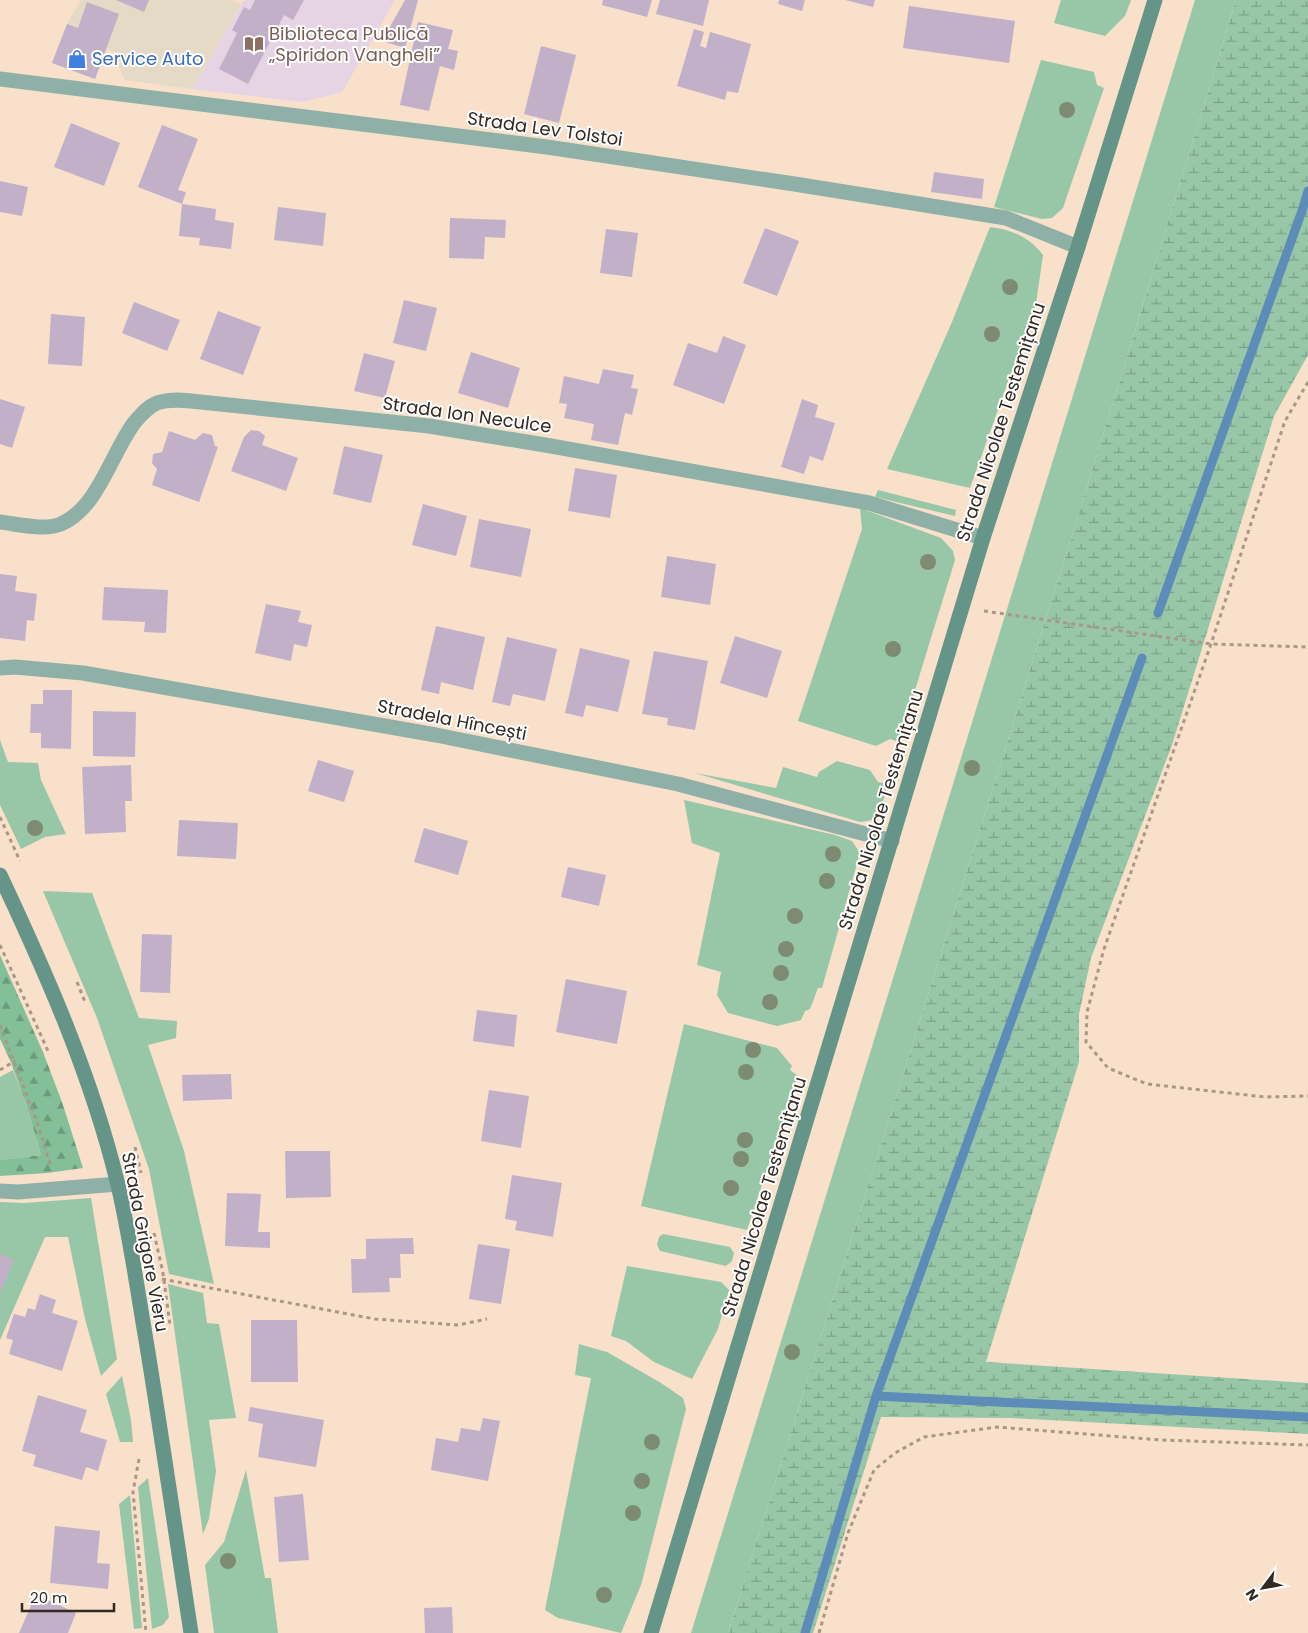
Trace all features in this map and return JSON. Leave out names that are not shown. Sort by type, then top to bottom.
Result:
[{"type":"main road","name":"Strada Nicolae Testemițanu","points":[[651,1633],[961,608],[1078,247],[1155,0]]},
{"type":"main road","name":"Strada Grigore Vieru","points":[[0,875],[37,955],[70,1038],[94,1104],[118,1184],[136,1275],[191,1633]]},
{"type":"street","name":"Strada Lev Tolstoi","points":[[0,79],[547,147],[811,186],[1006,218],[1078,247]]},
{"type":"street","name":"Strada Ion Neculce","points":[[0,522],[36,527],[60,524],[77,514],[93,495],[119,446],[144,411],[157,403],[170,400],[191,400],[429,426],[551,446],[869,503],[983,538]]},
{"type":"street","name":"Stradela Hîncești","points":[[0,668],[15,667],[83,673],[436,735],[678,784],[892,841]]},
{"type":"street","points":[[0,1191],[18,1192],[118,1184]]},
{"type":"path","points":[[1308,382],[1285,421],[1211,644],[1104,949],[1087,1012],[1086,1042],[1108,1068],[1147,1084],[1266,1097],[1308,1096]]},
{"type":"path","points":[[961,608],[1211,644],[1308,648]]},
{"type":"path","points":[[0,945],[52,1060]]},
{"type":"path","points":[[0,1025],[38,1125],[58,1189]]},
{"type":"path","points":[[0,1070],[15,1061]]},
{"type":"path","points":[[136,1275],[375,1319],[458,1325],[487,1319]]},
{"type":"path","points":[[819,1633],[848,1533],[874,1470],[895,1453],[924,1437],[997,1427],[1161,1440],[1308,1445]]},
{"type":"path","points":[[138,1450],[139,1459],[133,1492],[146,1633]]},
{"type":"shaded area","points":[[81,0],[231,0],[241,4],[192,89],[125,80],[119,67],[121,54],[107,49],[95,79],[52,63],[67,24]]},
{"type":"shaded area","points":[[244,0],[395,0],[342,92],[303,102],[192,89]]},
{"type":"green space","points":[[1061,0],[1131,0],[1125,16],[1105,36],[1054,23]]},
{"type":"green space","points":[[1195,0],[1236,0],[1085,494],[728,1633],[691,1633]]},
{"type":"green space","points":[[1236,0],[1308,0],[1308,355],[1274,416],[1172,745],[1091,958],[1079,1014],[1079,1062],[986,1362],[1308,1383],[1308,1434],[1011,1418],[881,1417],[813,1633],[728,1633],[1085,494]]},
{"type":"green space","points":[[1041,60],[1094,72],[1097,85],[1104,88],[1063,208],[1052,218],[1042,219],[994,207]]},
{"type":"green space","points":[[990,227],[1020,235],[1032,243],[1043,255],[1036,303],[970,488],[887,469],[952,322]]},
{"type":"green space","points":[[878,490],[956,510],[955,516],[875,497]]},
{"type":"green space","points":[[860,508],[941,538],[953,551],[955,560],[899,742],[890,739],[876,746],[798,721],[862,529]]},
{"type":"green space","points":[[0,740],[8,762],[38,763],[41,780],[66,834],[45,837],[21,849],[0,805]]},
{"type":"green space","points":[[837,761],[870,770],[878,782],[888,784],[880,812],[873,820],[860,822],[695,773],[776,788],[783,767],[817,777],[819,772]]},
{"type":"green space","points":[[684,800],[835,835],[852,841],[860,853],[822,988],[818,988],[810,1009],[805,1011],[801,1020],[777,1026],[728,1013],[717,995],[721,972],[697,965],[720,853],[692,843]]},
{"type":"green space","points":[[43,891],[92,893],[139,1018],[177,1021],[176,1038],[148,1045],[184,1151],[214,1284],[169,1274],[149,1169],[97,1018]]},
{"type":"green space","points":[[0,955],[43,1052],[62,1102],[83,1168],[47,1173],[0,1176],[0,1160],[41,1155],[26,1104],[0,1039]]},
{"type":"green space","points":[[684,1024],[777,1048],[792,1066],[790,1070],[798,1076],[747,1230],[641,1206]]},
{"type":"green space","points":[[13,1070],[26,1104],[41,1155],[0,1160],[0,1077]]},
{"type":"green space","points":[[91,1198],[117,1359],[101,1376],[85,1319],[68,1237],[45,1237],[0,1340],[0,1202],[24,1203]]},
{"type":"green space","points":[[663,1234],[730,1247],[734,1253],[732,1261],[726,1266],[660,1251],[657,1245],[659,1237]]},
{"type":"green space","points":[[627,1266],[721,1282],[729,1290],[718,1329],[692,1379],[654,1362],[626,1341],[611,1336]]},
{"type":"green space","points":[[168,1284],[203,1293],[207,1323],[219,1324],[236,1418],[209,1420],[216,1471],[209,1519],[203,1534]]},
{"type":"green space","points":[[579,1344],[607,1352],[661,1383],[683,1398],[686,1409],[641,1585],[621,1633],[558,1618],[545,1610],[591,1378],[575,1375]]},
{"type":"green space","points":[[122,1376],[131,1420],[133,1442],[120,1442],[106,1394]]},
{"type":"green space","points":[[246,1470],[265,1578],[271,1578],[278,1633],[214,1633],[205,1565],[224,1542]]},
{"type":"green space","points":[[148,1478],[169,1617],[163,1625],[152,1629],[138,1487]]},
{"type":"green space","points":[[130,1495],[142,1628],[134,1629],[119,1504]]},
{"type":"building","points":[[116,0],[149,0],[144,12]]},
{"type":"building","points":[[255,0],[304,0],[293,20],[284,15],[248,84],[219,69],[237,33],[232,30],[244,7],[250,10]]},
{"type":"building","points":[[405,0],[418,0],[405,48],[382,41]]},
{"type":"building","points":[[603,0],[652,0],[647,17],[602,5]]},
{"type":"building","points":[[660,0],[709,0],[703,26],[656,14]]},
{"type":"building","points":[[779,0],[805,0],[802,11],[778,4]]},
{"type":"building","points":[[845,0],[875,0],[873,7]]},
{"type":"building","points":[[87,2],[119,14],[95,79],[52,63],[67,24],[78,28]]},
{"type":"building","points":[[909,6],[1015,21],[1009,63],[903,48]]},
{"type":"building","points":[[418,22],[453,30],[448,49],[458,51],[454,70],[440,66],[429,111],[400,105]]},
{"type":"building","points":[[694,29],[704,32],[700,46],[706,48],[710,32],[751,44],[738,93],[727,91],[725,100],[677,86]]},
{"type":"building","points":[[541,46],[576,55],[559,123],[524,114]]},
{"type":"building","points":[[71,123],[120,143],[104,186],[54,167]]},
{"type":"building","points":[[162,125],[198,139],[178,190],[186,192],[182,204],[138,187]]},
{"type":"building","points":[[934,172],[984,179],[982,199],[931,192]]},
{"type":"building","points":[[0,181],[28,187],[22,216],[0,212]]},
{"type":"building","points":[[182,204],[216,209],[215,220],[234,223],[231,249],[199,245],[200,238],[179,236]]},
{"type":"building","points":[[278,207],[326,213],[323,246],[274,240]]},
{"type":"building","points":[[450,218],[506,220],[505,238],[485,237],[484,259],[449,258]]},
{"type":"building","points":[[765,228],[799,241],[777,296],[743,283]]},
{"type":"building","points":[[606,229],[638,233],[632,277],[600,273]]},
{"type":"building","points":[[404,300],[437,308],[426,351],[393,343]]},
{"type":"building","points":[[134,302],[180,320],[167,351],[122,333]]},
{"type":"building","points":[[218,311],[261,327],[243,375],[200,359]]},
{"type":"building","points":[[51,314],[85,317],[82,366],[48,364]]},
{"type":"building","points":[[723,336],[746,345],[724,404],[673,385],[688,343],[717,353]]},
{"type":"building","points":[[471,352],[520,368],[508,408],[458,393]]},
{"type":"building","points":[[364,353],[395,361],[385,398],[354,391]]},
{"type":"building","points":[[603,369],[634,375],[631,388],[638,389],[632,415],[625,413],[618,445],[591,440],[594,424],[564,418],[567,404],[559,403],[564,376],[599,384]]},
{"type":"building","points":[[0,399],[25,407],[12,448],[0,444]]},
{"type":"building","points":[[802,399],[818,405],[815,417],[835,423],[823,461],[810,456],[804,474],[781,467]]},
{"type":"building","points":[[251,430],[259,431],[265,436],[262,445],[298,458],[286,491],[231,471],[244,437]]},
{"type":"building","points":[[169,431],[195,440],[203,433],[212,435],[215,446],[218,447],[199,502],[152,485],[157,469],[152,463],[153,454],[162,452]]},
{"type":"building","points":[[344,446],[383,455],[371,503],[333,494]]},
{"type":"building","points":[[575,468],[617,475],[610,518],[568,511]]},
{"type":"building","points":[[423,504],[467,516],[456,556],[412,545]]},
{"type":"building","points":[[479,519],[531,529],[521,577],[470,567]]},
{"type":"building","points":[[667,556],[716,564],[710,605],[661,597]]},
{"type":"building","points":[[0,574],[17,576],[15,591],[37,594],[34,621],[27,620],[25,641],[0,638]]},
{"type":"building","points":[[104,587],[168,590],[166,633],[144,632],[145,622],[102,620]]},
{"type":"building","points":[[266,604],[301,611],[298,622],[312,625],[307,647],[294,644],[291,661],[255,653]]},
{"type":"building","points":[[436,626],[485,637],[473,690],[441,682],[439,694],[421,690]]},
{"type":"building","points":[[735,636],[782,651],[767,698],[720,683]]},
{"type":"building","points":[[507,637],[557,649],[545,701],[513,694],[510,706],[492,702]]},
{"type":"building","points":[[580,648],[630,660],[618,712],[586,705],[583,717],[565,713]]},
{"type":"building","points":[[654,651],[708,661],[695,730],[667,725],[668,718],[642,714]]},
{"type":"building","points":[[43,690],[72,690],[71,749],[41,748],[41,733],[30,733],[31,704],[43,704]]},
{"type":"building","points":[[93,711],[136,712],[135,757],[93,756]]},
{"type":"building","points":[[318,760],[354,771],[344,802],[308,791]]},
{"type":"building","points":[[131,765],[132,801],[125,801],[126,832],[85,834],[82,767]]},
{"type":"building","points":[[179,820],[238,823],[236,859],[177,856]]},
{"type":"building","points":[[424,828],[468,841],[458,875],[414,862]]},
{"type":"building","points":[[568,867],[606,875],[599,906],[561,897]]},
{"type":"building","points":[[142,934],[172,935],[170,993],[140,992]]},
{"type":"building","points":[[566,979],[627,991],[617,1044],[556,1032]]},
{"type":"building","points":[[477,1010],[517,1015],[514,1047],[473,1041]]},
{"type":"building","points":[[231,1074],[232,1099],[183,1101],[182,1075]]},
{"type":"building","points":[[489,1090],[529,1096],[521,1148],[481,1141]]},
{"type":"building","points":[[285,1151],[330,1151],[331,1197],[286,1198]]},
{"type":"building","points":[[512,1175],[562,1183],[553,1237],[515,1230],[517,1221],[505,1219]]},
{"type":"building","points":[[227,1193],[261,1194],[258,1232],[270,1232],[270,1248],[225,1246]]},
{"type":"building","points":[[413,1238],[414,1254],[400,1254],[401,1278],[389,1278],[390,1292],[352,1293],[351,1259],[366,1259],[366,1239]]},
{"type":"building","points":[[478,1244],[510,1249],[501,1304],[469,1299]]},
{"type":"building","points":[[0,1254],[14,1260],[0,1293]]},
{"type":"building","points":[[40,1294],[56,1300],[52,1313],[78,1321],[62,1371],[9,1354],[13,1340],[6,1338],[14,1314],[25,1317],[28,1308],[35,1310]]},
{"type":"building","points":[[251,1320],[297,1320],[298,1382],[251,1382]]},
{"type":"building","points":[[38,1395],[87,1410],[80,1432],[107,1440],[98,1471],[86,1467],[82,1480],[33,1466],[36,1455],[22,1451]]},
{"type":"building","points":[[250,1407],[324,1420],[316,1467],[258,1457],[263,1424],[248,1421]]},
{"type":"building","points":[[483,1418],[500,1421],[488,1481],[431,1470],[436,1438],[458,1442],[461,1428],[480,1431]]},
{"type":"building","points":[[303,1494],[309,1560],[279,1562],[274,1497]]},
{"type":"building","points":[[55,1526],[100,1531],[97,1563],[110,1564],[108,1589],[50,1583]]},
{"type":"building","points":[[36,1594],[76,1613],[68,1633],[19,1633]]},
{"type":"building","points":[[452,1607],[453,1633],[425,1633],[424,1608]]},
{"type":"waterway","points":[[1158,613],[1308,191]]},
{"type":"waterway","points":[[805,1633],[876,1396],[1142,658]]},
{"type":"waterway","points":[[876,1396],[1308,1417]]},
{"type":"place","name":"Biblioteca Publică „Spiridon Vangheli”","points":[[254,44]]},
{"type":"place","name":"Service Auto","points":[[77,59]]}]
